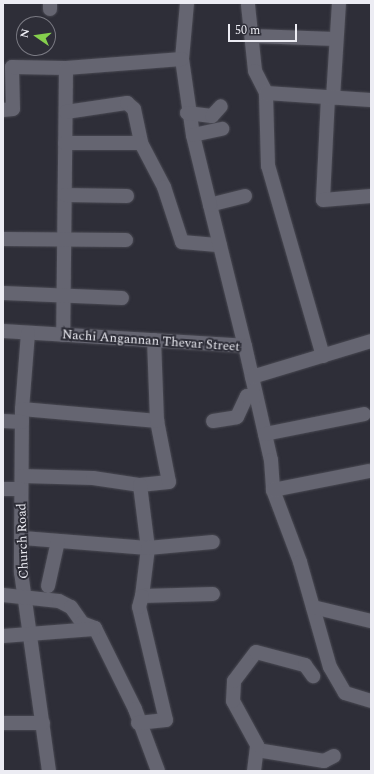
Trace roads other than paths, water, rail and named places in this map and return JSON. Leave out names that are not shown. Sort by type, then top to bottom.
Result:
[{"type":"street","points":[[187,3],[182,59],[187,113],[245,346]]},
{"type":"street","points":[[339,3],[330,97],[323,200],[371,196]]},
{"type":"street","points":[[248,5],[253,36],[255,71],[266,93],[268,166],[323,356]]},
{"type":"street","points":[[253,36],[335,39]]},
{"type":"street","points":[[3,110],[13,109],[7,67],[66,68],[182,59]]},
{"type":"street","points":[[63,335],[66,68]]},
{"type":"street","points":[[266,93],[371,100]]},
{"type":"street","points":[[66,112],[127,103],[134,109],[140,143],[164,187],[182,242],[220,245]]},
{"type":"street","points":[[187,113],[212,116],[222,106]]},
{"type":"street","points":[[193,135],[222,129]]},
{"type":"street","points":[[65,143],[140,143]]},
{"type":"street","points":[[65,195],[127,196]]},
{"type":"street","points":[[210,205],[244,196]]},
{"type":"street","points":[[3,240],[126,240]]},
{"type":"street","points":[[3,293],[122,298]]},
{"type":"street","name":"Nachi Angannan Thevar Street","points":[[3,331],[245,346],[265,434],[273,490],[313,607],[330,667],[345,693],[371,702]]},
{"type":"street","name":"Church Road","points":[[28,333],[22,415],[23,538],[21,572],[27,596],[48,771]]},
{"type":"street","points":[[3,489],[22,482],[93,478],[140,485],[169,482],[157,421],[154,340]]},
{"type":"street","points":[[252,377],[371,341]]},
{"type":"street","points":[[213,421],[237,417],[247,396],[256,396]]},
{"type":"street","points":[[265,434],[364,414]]},
{"type":"street","points":[[3,421],[22,415],[157,421]]},
{"type":"street","points":[[273,490],[369,471]]},
{"type":"street","points":[[138,723],[166,720],[140,607],[148,548],[140,485]]},
{"type":"street","points":[[23,538],[148,548],[213,542]]},
{"type":"street","points":[[48,586],[58,540]]},
{"type":"street","points":[[142,596],[213,594]]},
{"type":"street","points":[[3,595],[27,596],[60,601],[75,610],[82,623],[95,628],[135,709],[138,723],[158,771]]},
{"type":"street","points":[[313,607],[371,621]]},
{"type":"street","points":[[3,636],[32,635],[95,628]]},
{"type":"street","points":[[254,771],[257,745],[233,702],[234,681],[256,652],[305,665],[313,676]]},
{"type":"street","points":[[3,723],[43,723]]},
{"type":"street","points":[[257,750],[327,762]]}]
